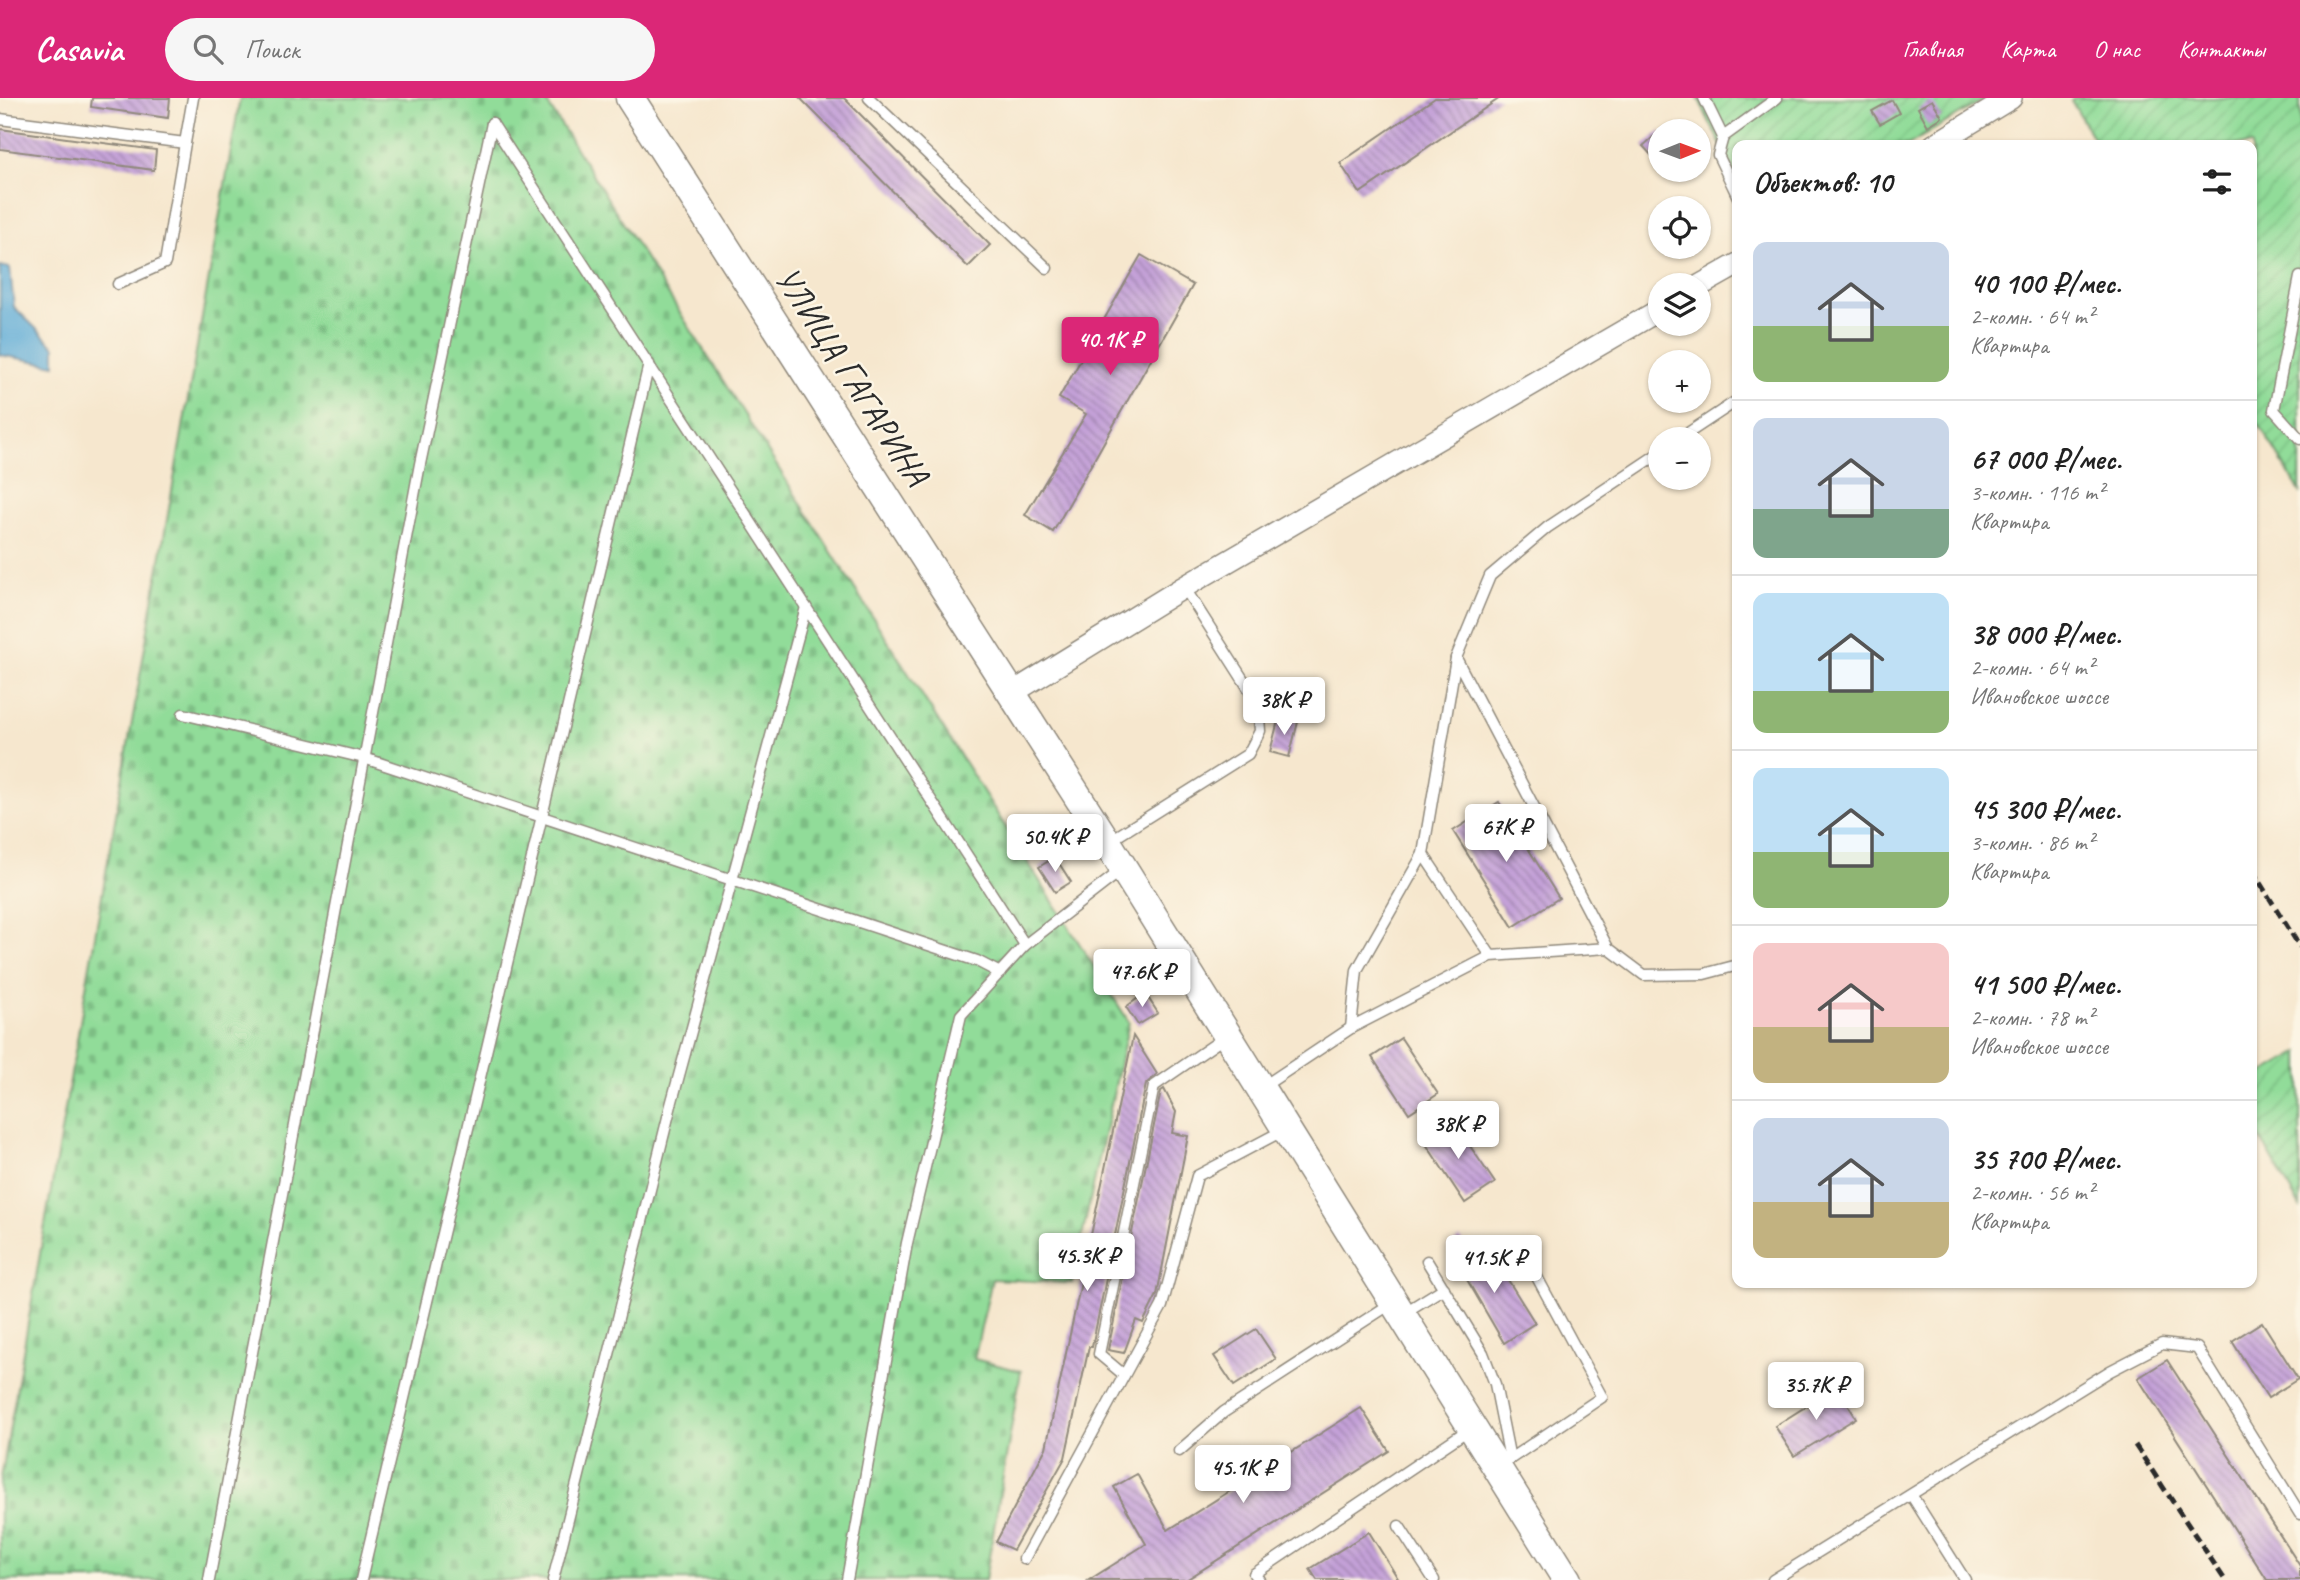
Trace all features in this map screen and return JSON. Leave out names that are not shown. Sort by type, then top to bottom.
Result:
[{"type":"street","name":"УЛИЦА ГАГАРИНА","points":[[630,98],[1107,842],[1471,1428],[1503,1464],[1567,1580]]},
{"type":"street","points":[[1942,140],[2011,98]]},
{"type":"street","points":[[1711,279],[1732,267]]},
{"type":"street","points":[[1012,693],[1184,587],[1648,317]]},
{"type":"lane","points":[[118,285],[165,263],[193,98]]},
{"type":"lane","points":[[869,98],[1047,268]]},
{"type":"lane","points":[[1703,98],[1723,137]]},
{"type":"lane","points":[[1732,184],[1718,155],[1723,137],[1777,98]]},
{"type":"lane","points":[[0,118],[185,143]]},
{"type":"lane","points":[[209,1580],[420,464],[492,123],[1025,945]]},
{"type":"lane","points":[[2300,277],[2274,410],[2300,439]]},
{"type":"lane","points":[[361,1580],[649,364]]},
{"type":"lane","points":[[1697,427],[1732,404]]},
{"type":"lane","points":[[1351,1028],[1357,970],[1423,854],[1456,658],[1490,576],[1548,527],[1648,461]]},
{"type":"lane","points":[[1107,842],[1248,754],[1261,731],[1258,703],[1184,587]]},
{"type":"lane","points":[[554,1580],[671,1105],[806,607]]},
{"type":"lane","points":[[1456,658],[1608,948],[1644,975],[1704,974],[1732,967]]},
{"type":"lane","points":[[183,715],[364,758],[977,961],[1000,973]]},
{"type":"lane","points":[[1423,854],[1491,956]]},
{"type":"lane","points":[[847,1580],[907,1243],[961,1015],[1025,945],[1123,869]]},
{"type":"lane","points":[[1261,1088],[1351,1028],[1491,956],[1608,948]]},
{"type":"lane","points":[[1124,1375],[1099,1354],[1154,1086],[1228,1035]]},
{"type":"lane","points":[[1024,1559],[1162,1306],[1197,1176],[1286,1128]]},
{"type":"lane","points":[[1427,1261],[1483,1353],[1495,1384],[1503,1464],[1602,1397],[1525,1255]]},
{"type":"lane","points":[[1179,1451],[1224,1412],[1398,1307],[1444,1288]]},
{"type":"lane","points":[[1773,1580],[2110,1371],[2162,1344],[2197,1348],[2300,1514]]},
{"type":"lane","points":[[1259,1580],[1254,1574],[1471,1428]]},
{"type":"lane","points":[[1912,1496],[1965,1580]]},
{"type":"lane","points":[[1399,1526],[1434,1580]]},
{"type":"green space","points":[[240,98],[544,98],[1129,1022],[1072,1283],[992,1279],[974,1359],[1021,1371],[985,1580],[0,1580],[0,1485]]},
{"type":"green space","points":[[1698,98],[1987,98],[1916,140],[1732,140],[1732,169],[1712,127],[1712,119],[1708,119]]},
{"type":"green space","points":[[2300,98],[2300,492],[2257,421],[2257,140],[2094,140],[2071,100]]},
{"type":"green space","points":[[2300,1052],[2300,1207],[2257,1133],[2257,1077]]},
{"type":"water","points":[[0,266],[10,268],[14,307],[55,347],[55,365],[0,355]]},
{"type":"building","points":[[92,98],[170,98],[168,118],[91,107]]},
{"type":"building","points":[[800,98],[844,98],[990,245],[968,267]]},
{"type":"building","points":[[1435,98],[1500,98],[1360,193],[1340,163]]},
{"type":"building","points":[[1892,100],[1899,113],[1880,124],[1872,111]]},
{"type":"building","points":[[1932,100],[1942,117],[1928,126],[1918,108]]},
{"type":"building","points":[[0,129],[156,150],[154,170],[0,149]]},
{"type":"building","points":[[1141,255],[1193,285],[1053,532],[1025,515],[1086,414],[1059,398]]},
{"type":"building","points":[[1279,717],[1298,722],[1289,757],[1270,752]]},
{"type":"building","points":[[1499,802],[1559,898],[1513,927],[1453,831]]},
{"type":"building","points":[[1055,857],[1071,882],[1055,892],[1039,867]]},
{"type":"building","points":[[1145,993],[1158,1013],[1138,1025],[1126,1007]]},
{"type":"building","points":[[1133,1036],[1157,1074],[1146,1084],[1092,1347],[1089,1347],[1065,1458],[1013,1550],[996,1542],[1046,1448]]},
{"type":"building","points":[[1401,1038],[1438,1094],[1409,1113],[1372,1057]]},
{"type":"building","points":[[1164,1089],[1176,1112],[1172,1133],[1188,1136],[1157,1295],[1143,1323],[1136,1320],[1124,1353],[1108,1350],[1161,1091]]},
{"type":"building","points":[[1451,1118],[1495,1183],[1465,1203],[1422,1138]]},
{"type":"building","points":[[1460,1238],[1481,1276],[1498,1264],[1535,1323],[1504,1343],[1448,1247]]},
{"type":"building","points":[[2262,1322],[2298,1379],[2268,1398],[2232,1341]]},
{"type":"building","points":[[1256,1329],[1276,1359],[1234,1386],[1214,1356]]},
{"type":"building","points":[[2167,1360],[2300,1566],[2300,1580],[2267,1580],[2138,1378]]},
{"type":"building","points":[[1837,1387],[1856,1418],[1794,1456],[1775,1426]]},
{"type":"building","points":[[1361,1408],[1389,1451],[1186,1580],[1089,1580],[1146,1544],[1114,1487],[1137,1474],[1168,1530]]},
{"type":"building","points":[[1369,1532],[1399,1580],[1317,1580],[1310,1569]]},
{"type":"railway","points":[[2257,878],[2300,947]]},
{"type":"railway","points":[[2135,1445],[2225,1580]]}]
